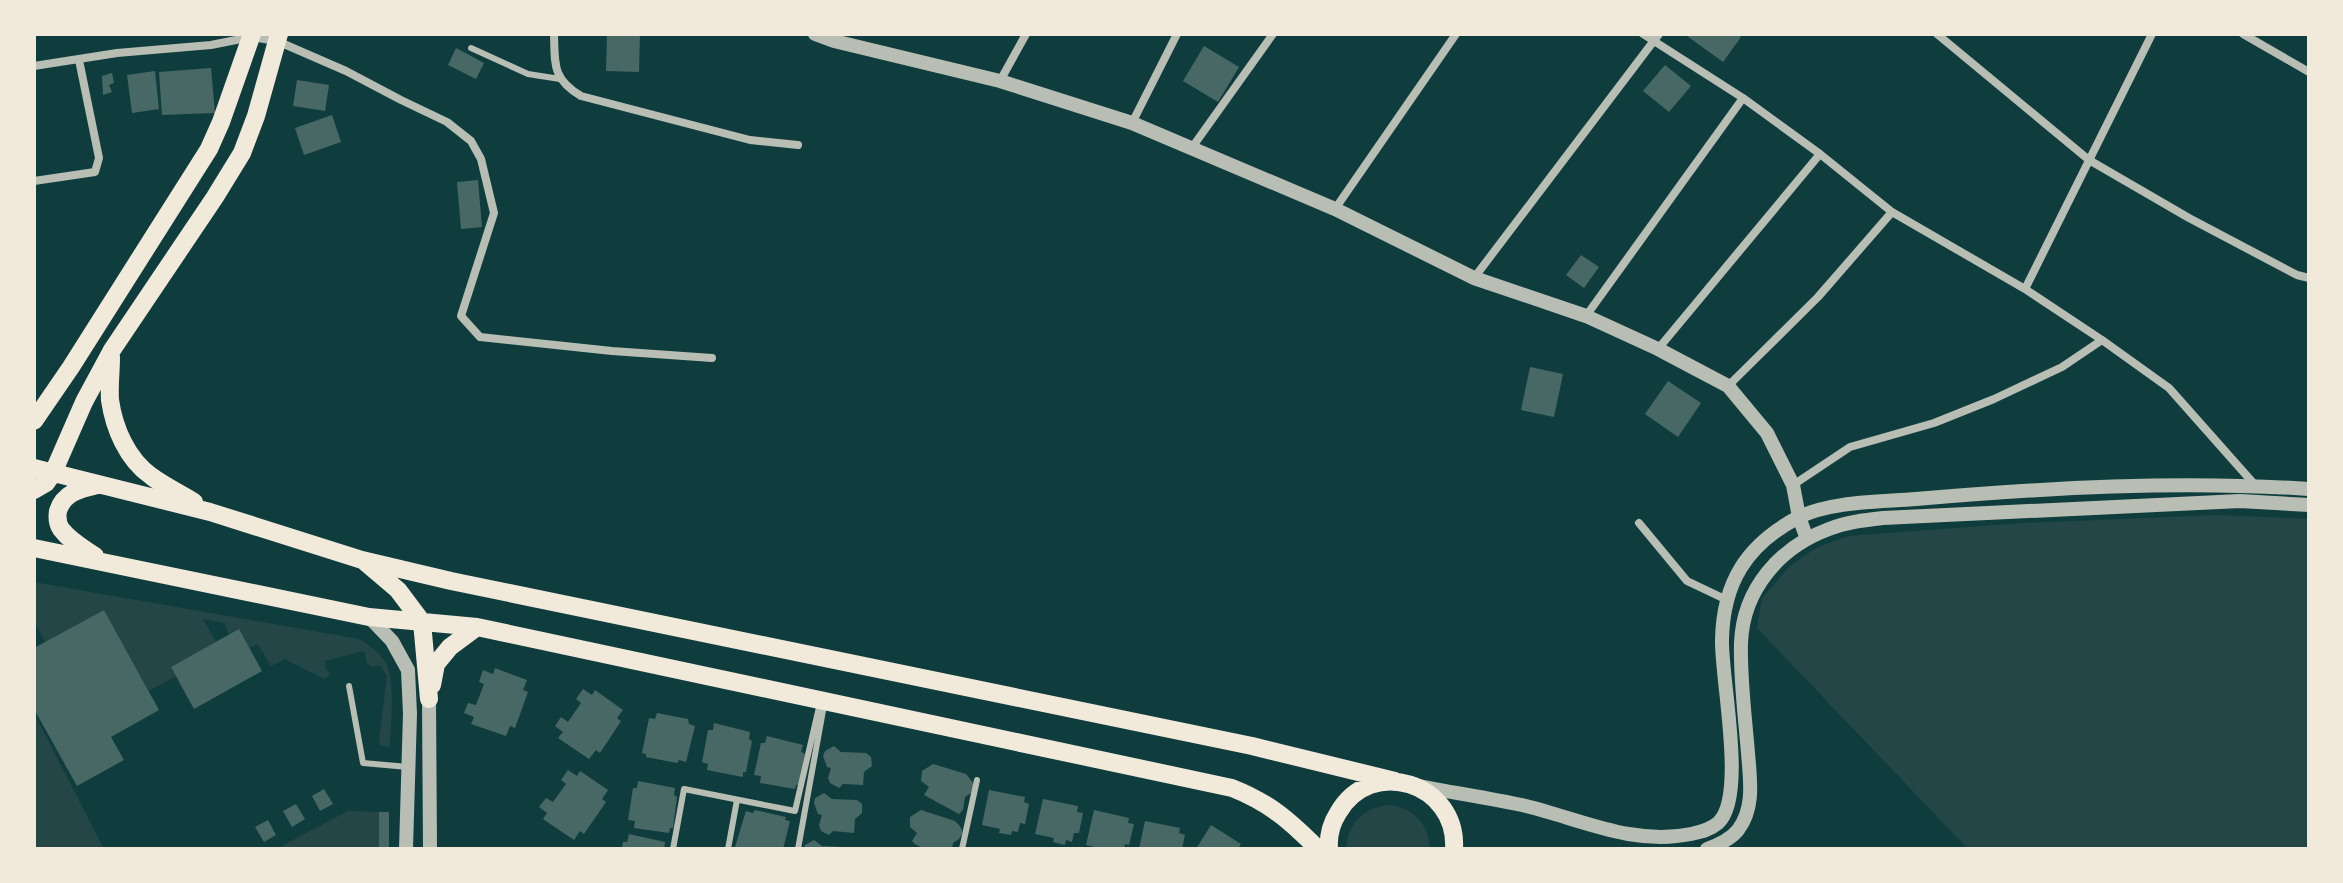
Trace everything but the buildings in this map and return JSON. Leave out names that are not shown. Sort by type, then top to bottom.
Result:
[{"type":"main road","points":[[34,421],[209,149],[252,36]]},
{"type":"main road","points":[[34,490],[46,483],[53,473],[84,402],[112,350],[233,169],[249,135],[278,38]]},
{"type":"main road","points":[[112,350],[110,399],[115,423],[133,460],[149,475],[210,512]]},
{"type":"main road","points":[[34,397],[71,367]]},
{"type":"main road","points":[[34,468],[210,512],[362,560],[451,581],[1252,746],[1414,785],[1431,795],[1444,809],[1452,826],[1454,849]]},
{"type":"main road","points":[[101,485],[74,491],[64,498],[57,516],[59,526],[73,541],[104,562]]},
{"type":"main road","points":[[34,547],[369,617],[477,627],[1232,788],[1260,799],[1286,818],[1318,849]]},
{"type":"main road","points":[[362,560],[398,590],[422,622],[429,699]]},
{"type":"main road","points":[[429,699],[436,664],[450,647],[477,627]]},
{"type":"main road","points":[[1329,849],[1332,822],[1342,805],[1357,791],[1376,783],[1395,781]]},
{"type":"street","points":[[554,34],[555,62],[560,79],[581,96],[750,140],[798,145]]},
{"type":"street","points":[[815,34],[1000,81],[1132,123],[1335,209],[1474,278],[1586,316],[1658,349],[1728,386],[1767,433],[1793,485],[1807,539]]},
{"type":"street","points":[[1000,81],[1026,34]]},
{"type":"street","points":[[1132,123],[1177,34]]},
{"type":"street","points":[[1191,149],[1273,34]]},
{"type":"street","points":[[1335,209],[1456,34]]},
{"type":"street","points":[[1643,34],[1657,37],[1743,98],[1892,212],[2025,289],[2169,388],[2255,485]]},
{"type":"street","points":[[1937,34],[2089,160],[2189,218],[2297,275],[2309,278]]},
{"type":"street","points":[[2025,289],[2152,34]]},
{"type":"street","points":[[2243,34],[2309,72]]},
{"type":"street","points":[[34,66],[117,53],[211,45],[252,36],[278,38],[447,122],[471,141],[481,159],[494,213],[461,316],[480,337],[712,358]]},
{"type":"street","points":[[1474,278],[1657,37]]},
{"type":"street","points":[[34,181],[95,172],[99,158],[79,60]]},
{"type":"street","points":[[1586,316],[1743,98]]},
{"type":"street","points":[[1658,349],[1820,154]]},
{"type":"street","points":[[1728,386],[1818,297],[1892,212]]},
{"type":"street","points":[[1793,485],[1850,447],[1934,423],[1994,399],[2062,367],[2102,340]]},
{"type":"street","points":[[1414,785],[1526,806],[1616,832],[1665,838],[1705,831],[1719,822],[1729,807],[1732,781],[1722,640],[1730,586],[1764,541],[1799,517],[1845,505],[1956,496],[2255,485],[2309,489]]},
{"type":"street","points":[[1707,849],[1738,831],[1751,800],[1742,654],[1746,609],[1758,584],[1772,566],[1807,539],[1849,523],[1883,518],[2240,501],[2309,505]]},
{"type":"street","points":[[1639,523],[1687,581],[1727,600]]},
{"type":"street","points":[[369,617],[392,641],[408,670],[410,714],[406,849]]},
{"type":"street","points":[[429,699],[430,849]]},
{"type":"lane","points":[[471,48],[528,74],[560,79]]},
{"type":"lane","points":[[349,686],[363,763],[408,767]]},
{"type":"lane","points":[[673,849],[684,789],[795,811],[823,701]]},
{"type":"lane","points":[[798,849],[823,701]]},
{"type":"lane","points":[[962,849],[977,780]]},
{"type":"lane","points":[[728,849],[737,800]]},
{"type":"shaded area","points":[[2216,515],[2309,519],[2309,849],[1968,849],[1757,628],[1762,598],[1790,566],[1816,548],[1848,536],[2023,523]]},
{"type":"shaded area","points":[[34,582],[359,639],[381,656],[389,672],[392,693],[390,747],[381,746],[379,741],[387,676],[380,665],[372,667],[367,663],[364,651],[325,661],[330,674],[325,679],[285,659],[271,666],[258,644],[249,648],[229,635],[224,623],[203,619],[216,642],[171,667],[176,676],[149,691],[104,610],[45,642],[34,621]]},
{"type":"shaded area","points":[[34,713],[104,849],[34,849]]},
{"type":"shaded area","points":[[1393,805],[1420,820],[1430,849],[1346,849],[1350,830],[1360,817],[1375,808]]},
{"type":"shaded area","points":[[348,811],[379,812],[379,849],[276,849]]}]
